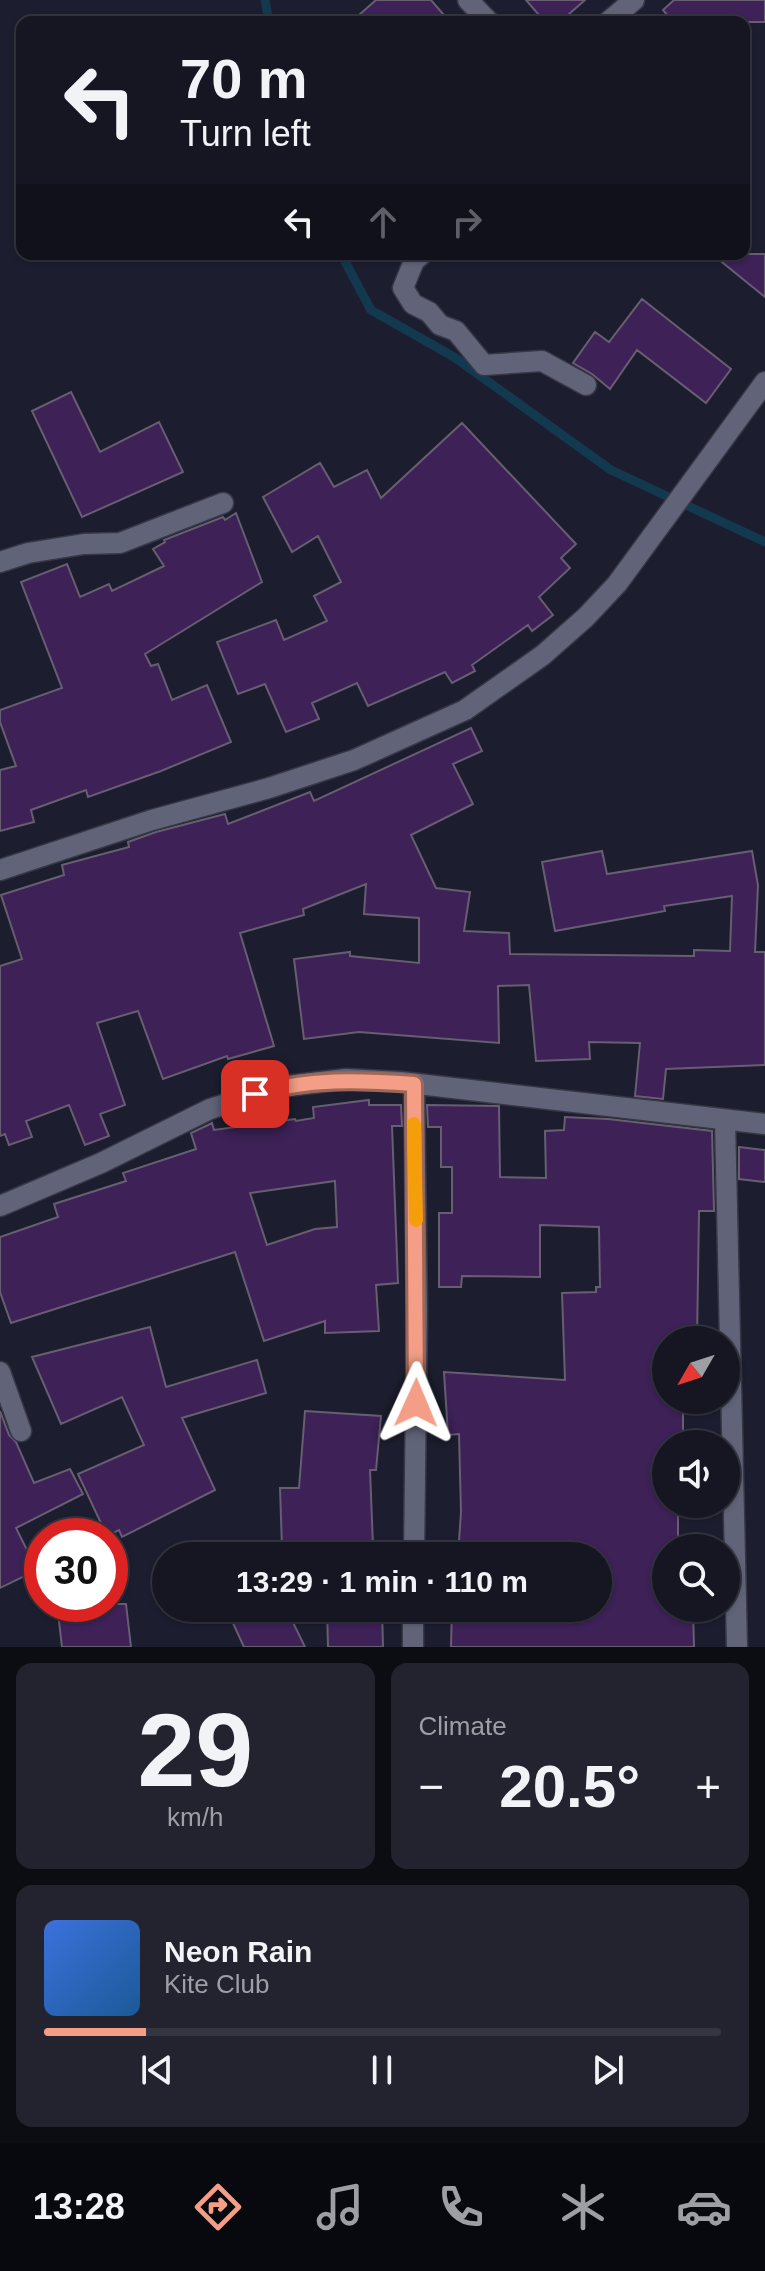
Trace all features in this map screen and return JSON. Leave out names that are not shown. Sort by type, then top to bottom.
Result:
[{"type":"street","points":[[468,0],[483,16]]},
{"type":"street","points":[[615,16],[634,0]]},
{"type":"street","points":[[415,260],[403,288],[413,304],[429,312],[440,325],[456,331],[484,365],[542,361],[586,385]]},
{"type":"street","points":[[0,870],[152,820],[269,788],[354,760],[465,710],[543,655],[617,584],[765,382]]},
{"type":"street","points":[[0,562],[28,553],[84,544],[120,543],[223,503]]},
{"type":"street","points":[[0,1206],[101,1163],[210,1109],[278,1087],[346,1079],[765,1124]]},
{"type":"street","points":[[414,1084],[417,1311],[414,1542]]},
{"type":"street","points":[[725,1121],[737,1647]]},
{"type":"street","points":[[0,1372],[21,1431]]},
{"type":"street","points":[[413,1622],[413,1647]]},
{"type":"building","points":[[376,0],[431,0],[445,16],[358,16]]},
{"type":"building","points":[[526,0],[585,0],[567,16],[540,16]]},
{"type":"building","points":[[674,0],[765,0],[765,22],[750,22],[750,16],[668,16],[663,10]]},
{"type":"building","points":[[750,254],[765,254],[765,297],[719,260],[750,260]]},
{"type":"building","points":[[642,299],[731,369],[706,403],[637,350],[610,389],[573,363],[595,332],[609,342]]},
{"type":"building","points":[[71,392],[100,452],[159,422],[183,472],[82,517],[32,411]]},
{"type":"building","points":[[462,423],[576,544],[561,558],[570,568],[539,597],[553,615],[532,631],[528,625],[472,665],[475,671],[452,683],[445,672],[368,706],[357,683],[312,703],[319,719],[286,732],[265,684],[238,694],[217,642],[276,620],[284,640],[327,621],[314,596],[341,582],[318,536],[292,552],[263,497],[320,463],[334,487],[367,470],[381,498]]},
{"type":"building","points":[[236,513],[262,582],[145,654],[151,666],[158,664],[172,700],[207,685],[231,742],[88,797],[86,790],[31,810],[34,822],[0,831],[0,770],[16,766],[0,722],[0,710],[62,688],[21,582],[67,564],[80,597],[109,584],[112,591],[164,566],[153,549],[164,540],[223,517],[225,520]]},
{"type":"building","points":[[471,728],[482,751],[453,764],[473,804],[411,835],[436,888],[470,892],[464,931],[509,933],[510,954],[694,956],[694,950],[730,951],[732,896],[664,906],[665,911],[555,931],[542,862],[602,851],[607,874],[752,851],[758,885],[755,952],[765,952],[765,1065],[666,1069],[663,1099],[635,1096],[640,1043],[589,1042],[590,1059],[536,1061],[529,985],[498,986],[499,1043],[359,1032],[304,1039],[294,959],[350,952],[350,956],[419,963],[419,918],[364,914],[366,884],[303,909],[304,915],[240,933],[274,1046],[228,1059],[227,1056],[163,1079],[138,1011],[97,1023],[125,1105],[100,1114],[109,1136],[85,1145],[69,1105],[26,1121],[32,1137],[9,1145],[5,1134],[0,1136],[0,966],[22,959],[1,895],[64,875],[62,865],[129,847],[128,842],[156,832],[225,814],[228,824],[310,792],[314,801]]},
{"type":"building","points":[[369,1100],[369,1105],[401,1105],[402,1126],[392,1126],[398,1283],[376,1285],[379,1331],[325,1333],[325,1321],[264,1341],[235,1252],[11,1323],[0,1292],[0,1237],[58,1217],[54,1204],[126,1181],[123,1173],[196,1149],[191,1133],[212,1123],[214,1130],[296,1121],[314,1118],[313,1107]],"holes":[[[335,1181],[337,1227],[315,1229],[267,1245],[250,1193]]]},
{"type":"building","points":[[427,1105],[499,1106],[500,1177],[546,1178],[545,1131],[564,1130],[565,1117],[712,1131],[714,1211],[699,1211],[697,1326],[652,1326],[652,1414],[683,1414],[683,1430],[652,1430],[652,1518],[678,1518],[678,1534],[652,1534],[652,1622],[693,1622],[694,1647],[451,1647],[452,1622],[612,1622],[612,1542],[459,1542],[459,1434],[448,1435],[444,1372],[565,1380],[562,1293],[596,1292],[596,1287],[600,1287],[599,1227],[540,1225],[540,1277],[462,1276],[461,1287],[439,1287],[439,1213],[452,1213],[452,1167],[441,1167],[441,1127],[428,1127]]},
{"type":"building","points":[[739,1147],[765,1150],[765,1182],[739,1179]]},
{"type":"building","points":[[150,1327],[166,1387],[257,1360],[266,1393],[182,1418],[215,1490],[128,1534],[128,1518],[99,1518],[78,1474],[144,1445],[122,1397],[61,1424],[32,1357]]},
{"type":"building","points":[[0,1411],[34,1483],[70,1469],[83,1494],[36,1518],[24,1518],[24,1524],[16,1528],[24,1544],[24,1576],[0,1588]]},
{"type":"building","points":[[305,1411],[381,1416],[376,1470],[370,1470],[373,1542],[282,1542],[280,1488],[299,1488]]},
{"type":"building","points":[[128,1621],[131,1647],[62,1647],[59,1622]]},
{"type":"building","points":[[232,1622],[293,1622],[305,1647],[244,1647]]},
{"type":"building","points":[[327,1622],[382,1622],[383,1647],[328,1647]]},
{"type":"waterway","points":[[265,0],[268,16]]},
{"type":"waterway","points":[[344,260],[371,310],[454,357],[611,470],[765,542]]},
{"type":"slow traffic","points":[[414,1124],[416,1220]]},
{"type":"route","points":[[255,1094],[278,1087],[346,1079],[414,1084],[416,1403]]}]
